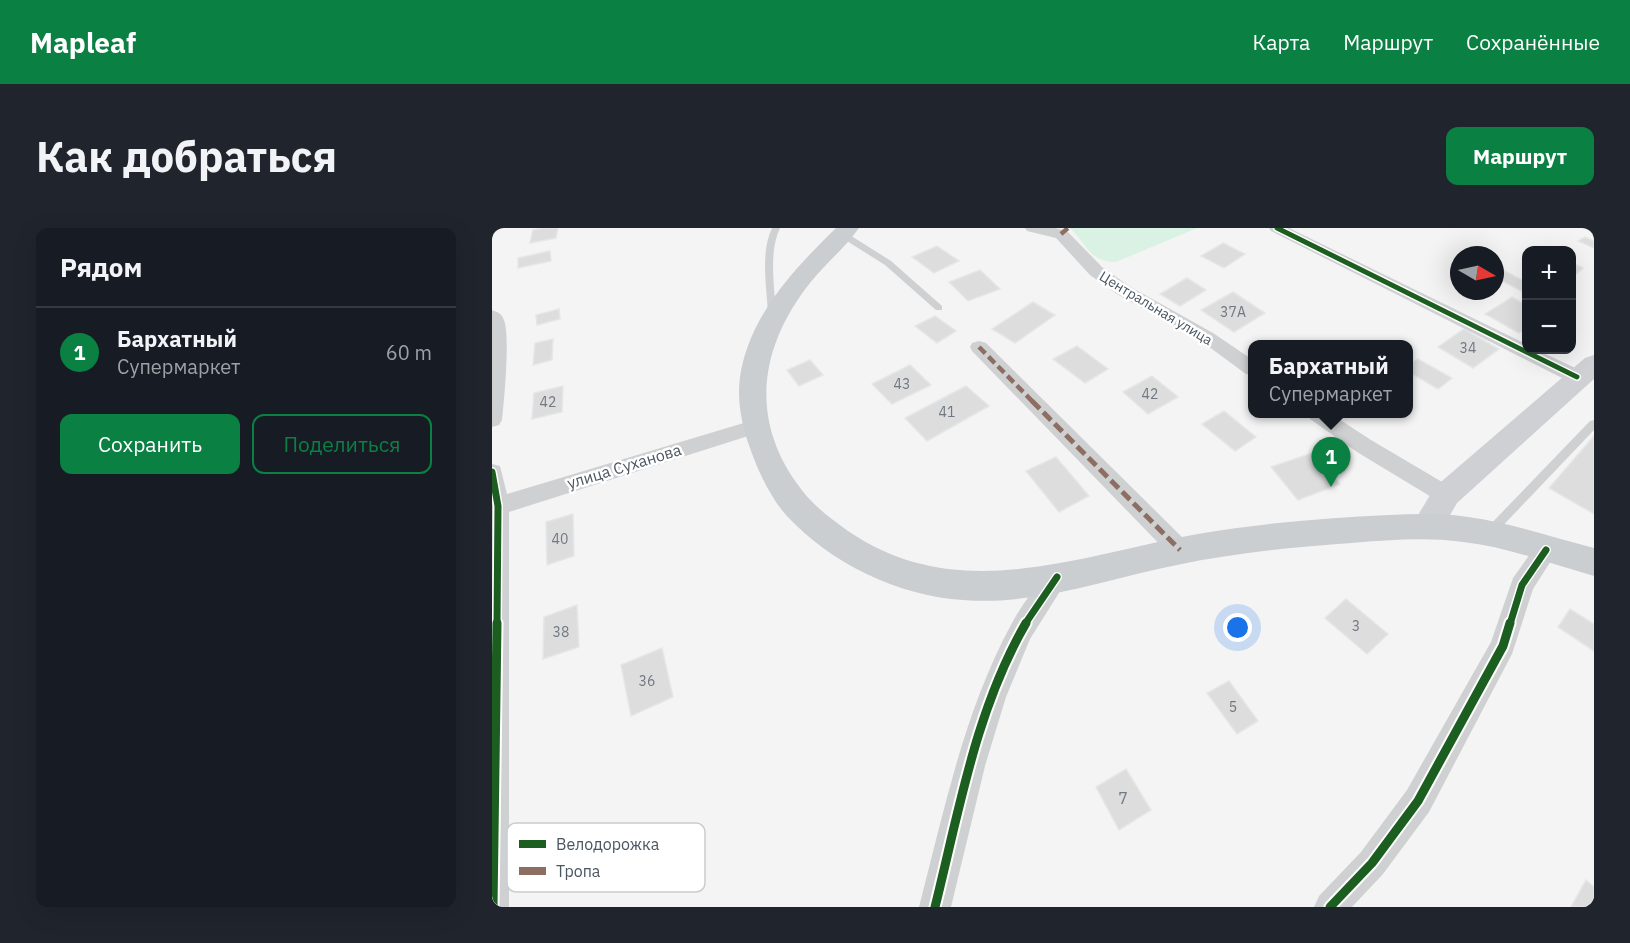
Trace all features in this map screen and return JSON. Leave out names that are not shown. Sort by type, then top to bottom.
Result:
[{"type":"main road","points":[[845,231],[813,265],[772,321],[752,380],[752,400],[757,426],[769,462],[793,502],[827,534],[872,561],[919,579],[963,586],[1010,585],[1057,578],[1180,550],[1306,532],[1428,525],[1478,531],[1594,562]]},
{"type":"street","name":"Центральная улица","points":[[1033,228],[1064,231],[1096,271],[1123,290],[1207,337],[1248,366]]},
{"type":"street","points":[[1277,228],[1586,371],[1446,495],[1428,525]]},
{"type":"street","points":[[492,316],[496,320],[496,376],[492,420]]},
{"type":"street","points":[[979,347],[1180,550]]},
{"type":"street","points":[[1323,418],[1364,446],[1446,495]]},
{"type":"street","name":"улица Суханова","points":[[495,507],[757,426]]},
{"type":"street","points":[[492,472],[495,507],[493,907]]},
{"type":"street","points":[[1330,907],[1372,863],[1418,801],[1503,646],[1522,585],[1546,550]]},
{"type":"street","points":[[939,903],[980,733],[1002,670],[1022,629],[1057,578]]},
{"type":"lane","points":[[772,230],[772,321]]},
{"type":"lane","points":[[845,231],[888,263],[939,308]]},
{"type":"lane","points":[[1478,531],[1594,424]]},
{"type":"green space","points":[[1070,228],[1197,228],[1116,262],[1100,259],[1094,255]]},
{"type":"building","points":[[558,228],[556,238],[530,243],[533,230]]},
{"type":"building","points":[[1585,237],[1594,241],[1594,248],[1578,241]]},
{"type":"building","points":[[1223,243],[1245,254],[1224,268],[1201,256]]},
{"type":"building","points":[[937,246],[959,261],[934,273],[912,257]]},
{"type":"building","points":[[550,251],[551,261],[518,268],[518,258]]},
{"type":"building","points":[[1576,265],[1583,268],[1576,274]]},
{"type":"building","points":[[980,270],[1000,289],[968,301],[949,282]]},
{"type":"building","points":[[1504,271],[1522,280],[1522,291],[1504,282]]},
{"type":"building","points":[[1187,278],[1206,290],[1180,306],[1160,294]]},
{"type":"building","points":[[1233,292],[1265,313],[1234,332],[1201,310]]},
{"type":"building","points":[[1512,297],[1522,303],[1522,331],[1519,333],[1485,314]]},
{"type":"building","points":[[1033,302],[1055,315],[1015,343],[992,329]]},
{"type":"building","points":[[559,309],[560,319],[537,325],[536,315]]},
{"type":"building","points":[[935,316],[956,331],[937,343],[915,326]]},
{"type":"building","points":[[1464,329],[1499,349],[1473,368],[1438,347]]},
{"type":"building","points":[[553,339],[552,360],[533,365],[535,343]]},
{"type":"building","points":[[1077,346],[1108,369],[1085,383],[1053,359]]},
{"type":"building","points":[[1418,359],[1452,378],[1438,389],[1413,374],[1413,362]]},
{"type":"building","points":[[810,360],[823,375],[799,386],[787,370]]},
{"type":"building","points":[[910,365],[931,385],[892,404],[872,384]]},
{"type":"building","points":[[1152,376],[1178,397],[1148,414],[1123,392]]},
{"type":"building","points":[[563,386],[562,412],[532,419],[534,393]]},
{"type":"building","points":[[966,386],[989,406],[927,441],[905,418]]},
{"type":"building","points":[[1224,411],[1256,437],[1235,451],[1202,424]]},
{"type":"building","points":[[1594,436],[1594,514],[1549,488]]},
{"type":"building","points":[[1312,453],[1340,484],[1298,500],[1271,467]]},
{"type":"building","points":[[1056,457],[1089,496],[1059,512],[1026,471]]},
{"type":"building","points":[[573,514],[574,556],[547,565],[546,522]]},
{"type":"building","points":[[1346,599],[1388,634],[1367,654],[1325,618]]},
{"type":"building","points":[[577,605],[579,647],[543,659],[544,617]]},
{"type":"building","points":[[1570,609],[1594,624],[1594,651],[1558,627]]},
{"type":"building","points":[[662,648],[673,697],[631,716],[621,665]]},
{"type":"building","points":[[1229,681],[1258,721],[1237,734],[1207,693]]},
{"type":"building","points":[[1126,769],[1151,810],[1119,830],[1096,787]]},
{"type":"building","points":[[1586,880],[1594,887],[1594,907],[1571,907]]},
{"type":"marked path","points":[[1061,234],[1068,228]]},
{"type":"marked path","points":[[979,347],[1180,550]]},
{"type":"cycle path","points":[[1277,228],[1577,377]]},
{"type":"cycle path","points":[[492,472],[498,506],[493,907]]},
{"type":"cycle path","points":[[1330,907],[1372,863],[1418,801],[1503,646],[1522,585],[1546,550]]},
{"type":"cycle path","points":[[935,907],[970,766],[992,697],[1021,631],[1057,577]]},
{"type":"place","name":"Бархатный","points":[[1331,487]]}]
